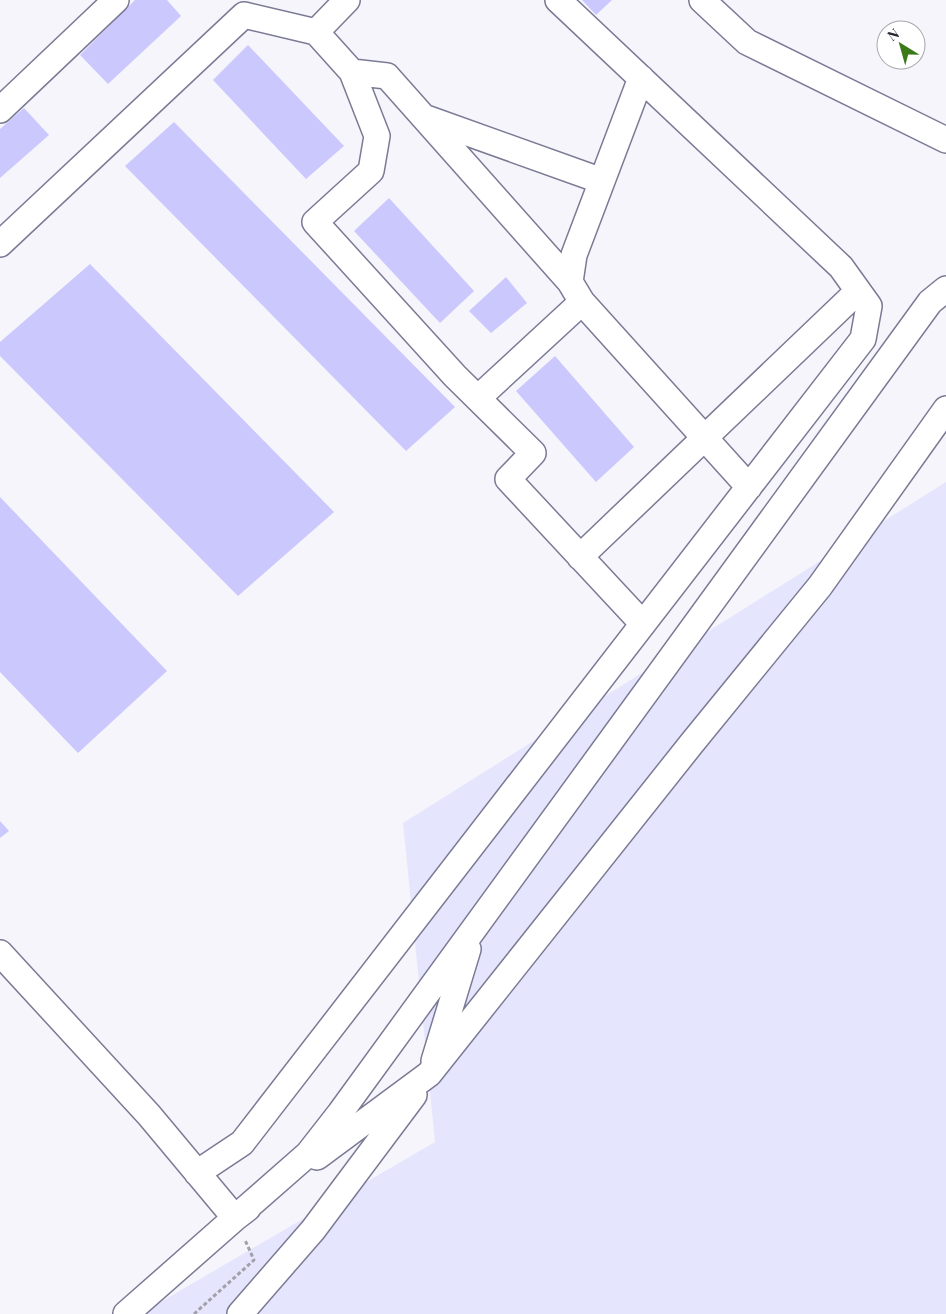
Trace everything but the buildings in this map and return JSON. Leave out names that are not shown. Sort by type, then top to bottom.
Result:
[{"type":"street","points":[[0,110],[116,0]]},
{"type":"street","points":[[316,32],[347,0]]},
{"type":"street","points":[[197,1173],[242,1143],[863,340],[868,306],[841,267],[558,0]]},
{"type":"street","points":[[702,0],[747,42],[946,140]]},
{"type":"street","points":[[0,244],[237,7],[316,32],[352,72],[377,136],[372,171],[315,222],[455,376],[533,453],[508,479],[642,624]]},
{"type":"street","points":[[352,72],[387,76],[704,438],[749,486]]},
{"type":"street","points":[[478,398],[576,292],[574,255],[641,78]]},
{"type":"street","points":[[424,117],[602,181]]},
{"type":"street","points":[[126,1314],[308,1154],[474,930],[930,302],[946,289]]},
{"type":"street","points":[[580,557],[858,291]]},
{"type":"street","points":[[240,1314],[313,1230],[430,1074],[692,743],[820,586],[946,409]]},
{"type":"street","points":[[235,1218],[430,1074],[474,930]]},
{"type":"street","points":[[0,953],[149,1115],[235,1218]]},
{"type":"path","points":[[194,1314],[254,1260],[235,1218]]},
{"type":"shaded area","points":[[946,482],[946,1314],[140,1314],[435,1142],[403,823]]}]
